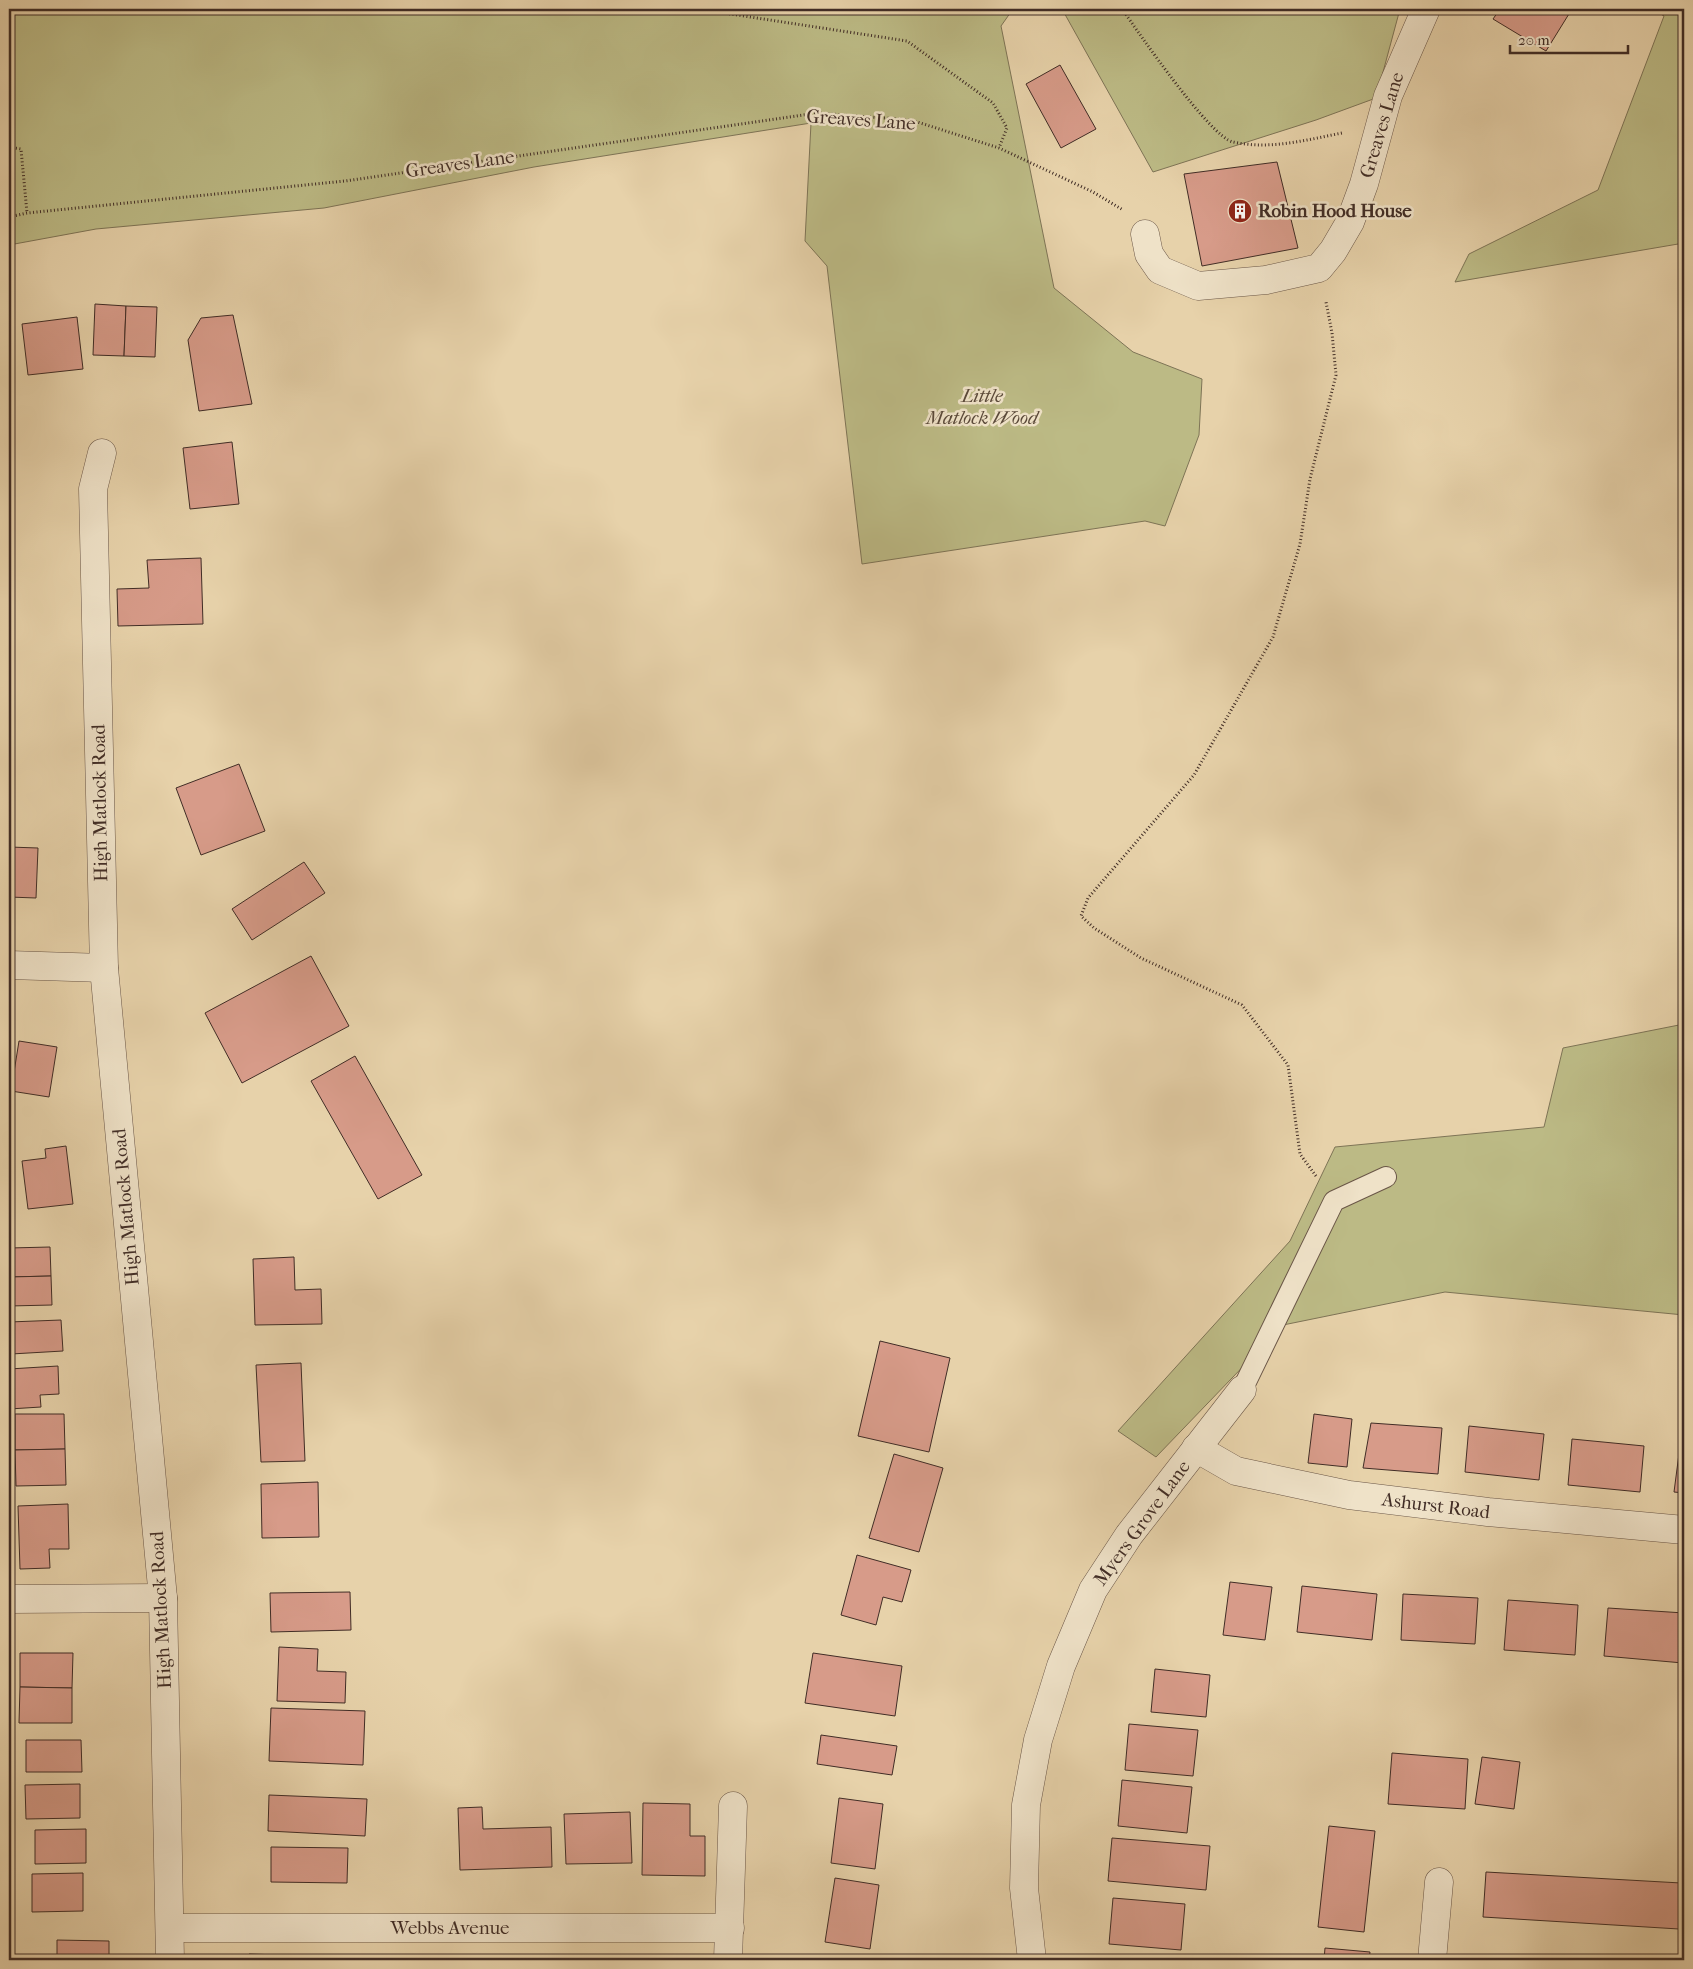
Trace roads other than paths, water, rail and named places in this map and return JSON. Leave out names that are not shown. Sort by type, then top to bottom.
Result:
[{"type":"street","name":"Greaves Lane","points":[[1145,234],[1149,254],[1160,270],[1198,286],[1266,280],[1319,268],[1333,251],[1350,222],[1364,184],[1388,96],[1426,9]]},
{"type":"street","name":"High Matlock Road","points":[[102,453],[93,488],[104,968],[163,1598],[170,1960]]},
{"type":"street","points":[[9,965],[104,968]]},
{"type":"street","name":"Myers Grove Lane","points":[[1032,1960],[1024,1888],[1026,1805],[1038,1740],[1061,1666],[1093,1590],[1129,1535],[1242,1390]]},
{"type":"street","name":"Ashurst Road","points":[[1196,1448],[1236,1471],[1349,1495],[1488,1512],[1684,1530]]},
{"type":"street","points":[[9,1599],[163,1598]]},
{"type":"street","points":[[728,1960],[733,1806]]},
{"type":"street","points":[[1432,1960],[1439,1882]]},
{"type":"street","name":"Webbs Avenue","points":[[170,1928],[730,1928]]},
{"type":"lane","name":"Myers Grove Lane","points":[[1242,1390],[1334,1200],[1386,1177]]},
{"type":"place","name":"Robin Hood House","points":[[1240,211]]},
{"type":"park label","name":"Little Matlock Wood","points":[[982,407]]}]
